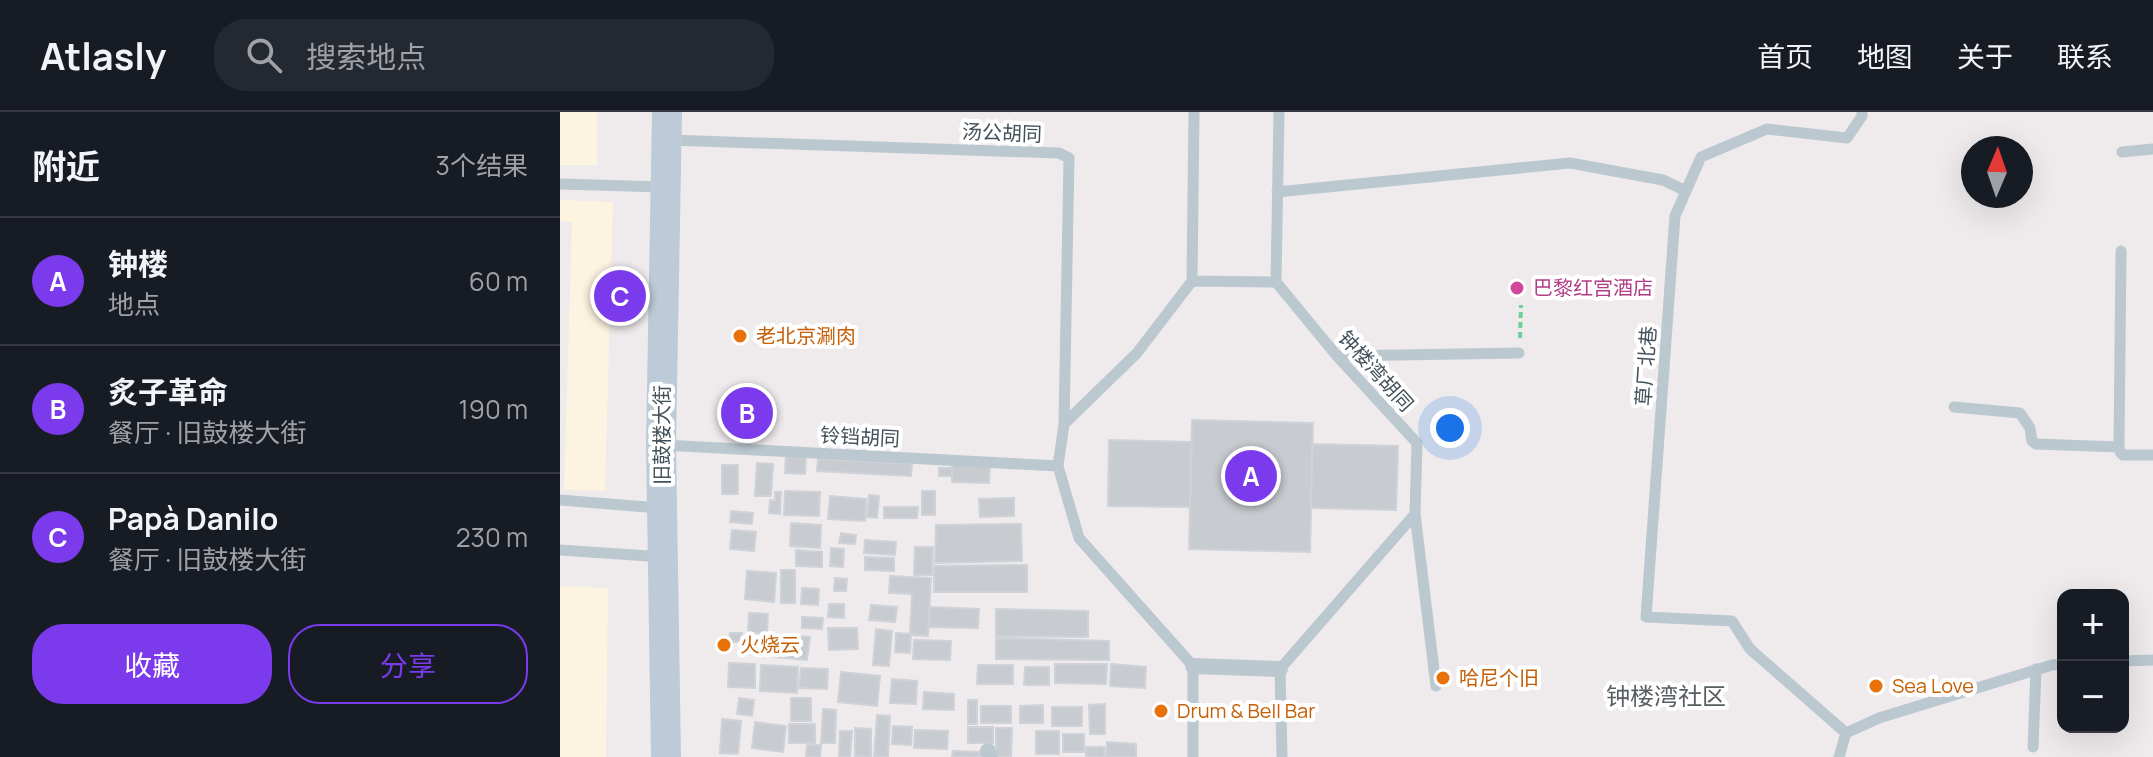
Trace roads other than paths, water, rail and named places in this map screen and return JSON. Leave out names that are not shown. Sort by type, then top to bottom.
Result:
[{"type":"main road","name":"旧鼓楼大街","points":[[666,757],[661,444],[667,126]]},
{"type":"street","points":[[1193,666],[1280,669]]},
{"type":"lane","points":[[1193,757],[1193,666],[1079,538],[1058,466],[1064,424],[1137,353],[1192,281],[1194,112]]},
{"type":"lane","points":[[1192,281],[1276,282],[1279,112]]},
{"type":"lane","points":[[1277,192],[1570,163],[1663,180],[1686,191],[1701,157],[1767,129],[1847,138],[1862,112]]},
{"type":"lane","name":"汤公胡同","points":[[667,126],[1059,153],[1069,158],[1064,424]]},
{"type":"lane","points":[[2122,152],[2153,149]]},
{"type":"lane","points":[[560,184],[665,187]]},
{"type":"lane","name":"草厂北巷","points":[[1686,191],[1675,216],[1646,617],[1732,621],[1750,649],[1846,733]]},
{"type":"lane","points":[[2121,251],[2119,447],[2123,455],[2153,455]]},
{"type":"lane","name":"钟楼湾胡同","points":[[1276,282],[1337,356],[1417,443],[1415,514],[1436,686]]},
{"type":"lane","points":[[1337,356],[1519,353]]},
{"type":"lane","points":[[1954,407],[2020,413],[2036,444],[2119,447]]},
{"type":"lane","name":"铃铛胡同","points":[[661,444],[1058,466]]},
{"type":"lane","points":[[560,500],[661,508]]},
{"type":"lane","points":[[1282,757],[1280,669],[1415,514]]},
{"type":"lane","points":[[560,550],[664,557]]},
{"type":"lane","points":[[2129,661],[2153,660]]},
{"type":"lane","points":[[1839,757],[1846,733],[1879,718],[2057,665]]},
{"type":"lane","points":[[2033,747],[2036,669]]},
{"type":"place","name":"巴黎红宫酒店","points":[[1517,288]]},
{"type":"place","name":"Papà Danilo","points":[[620,296]]},
{"type":"place","name":"老北京涮肉","points":[[740,336]]},
{"type":"place","name":"炙子革命","points":[[747,413]]},
{"type":"place","name":"钟楼","points":[[1251,476]]},
{"type":"place","name":"火烧云","points":[[724,645]]},
{"type":"place","name":"哈尼个旧","points":[[1443,678]]},
{"type":"place","name":"Sea Love","points":[[1876,686]]},
{"type":"place","name":"Drum & Bell Bar","points":[[1161,711]]},
{"type":"district","name":"钟楼湾社区","points":[[1666,697]]}]
